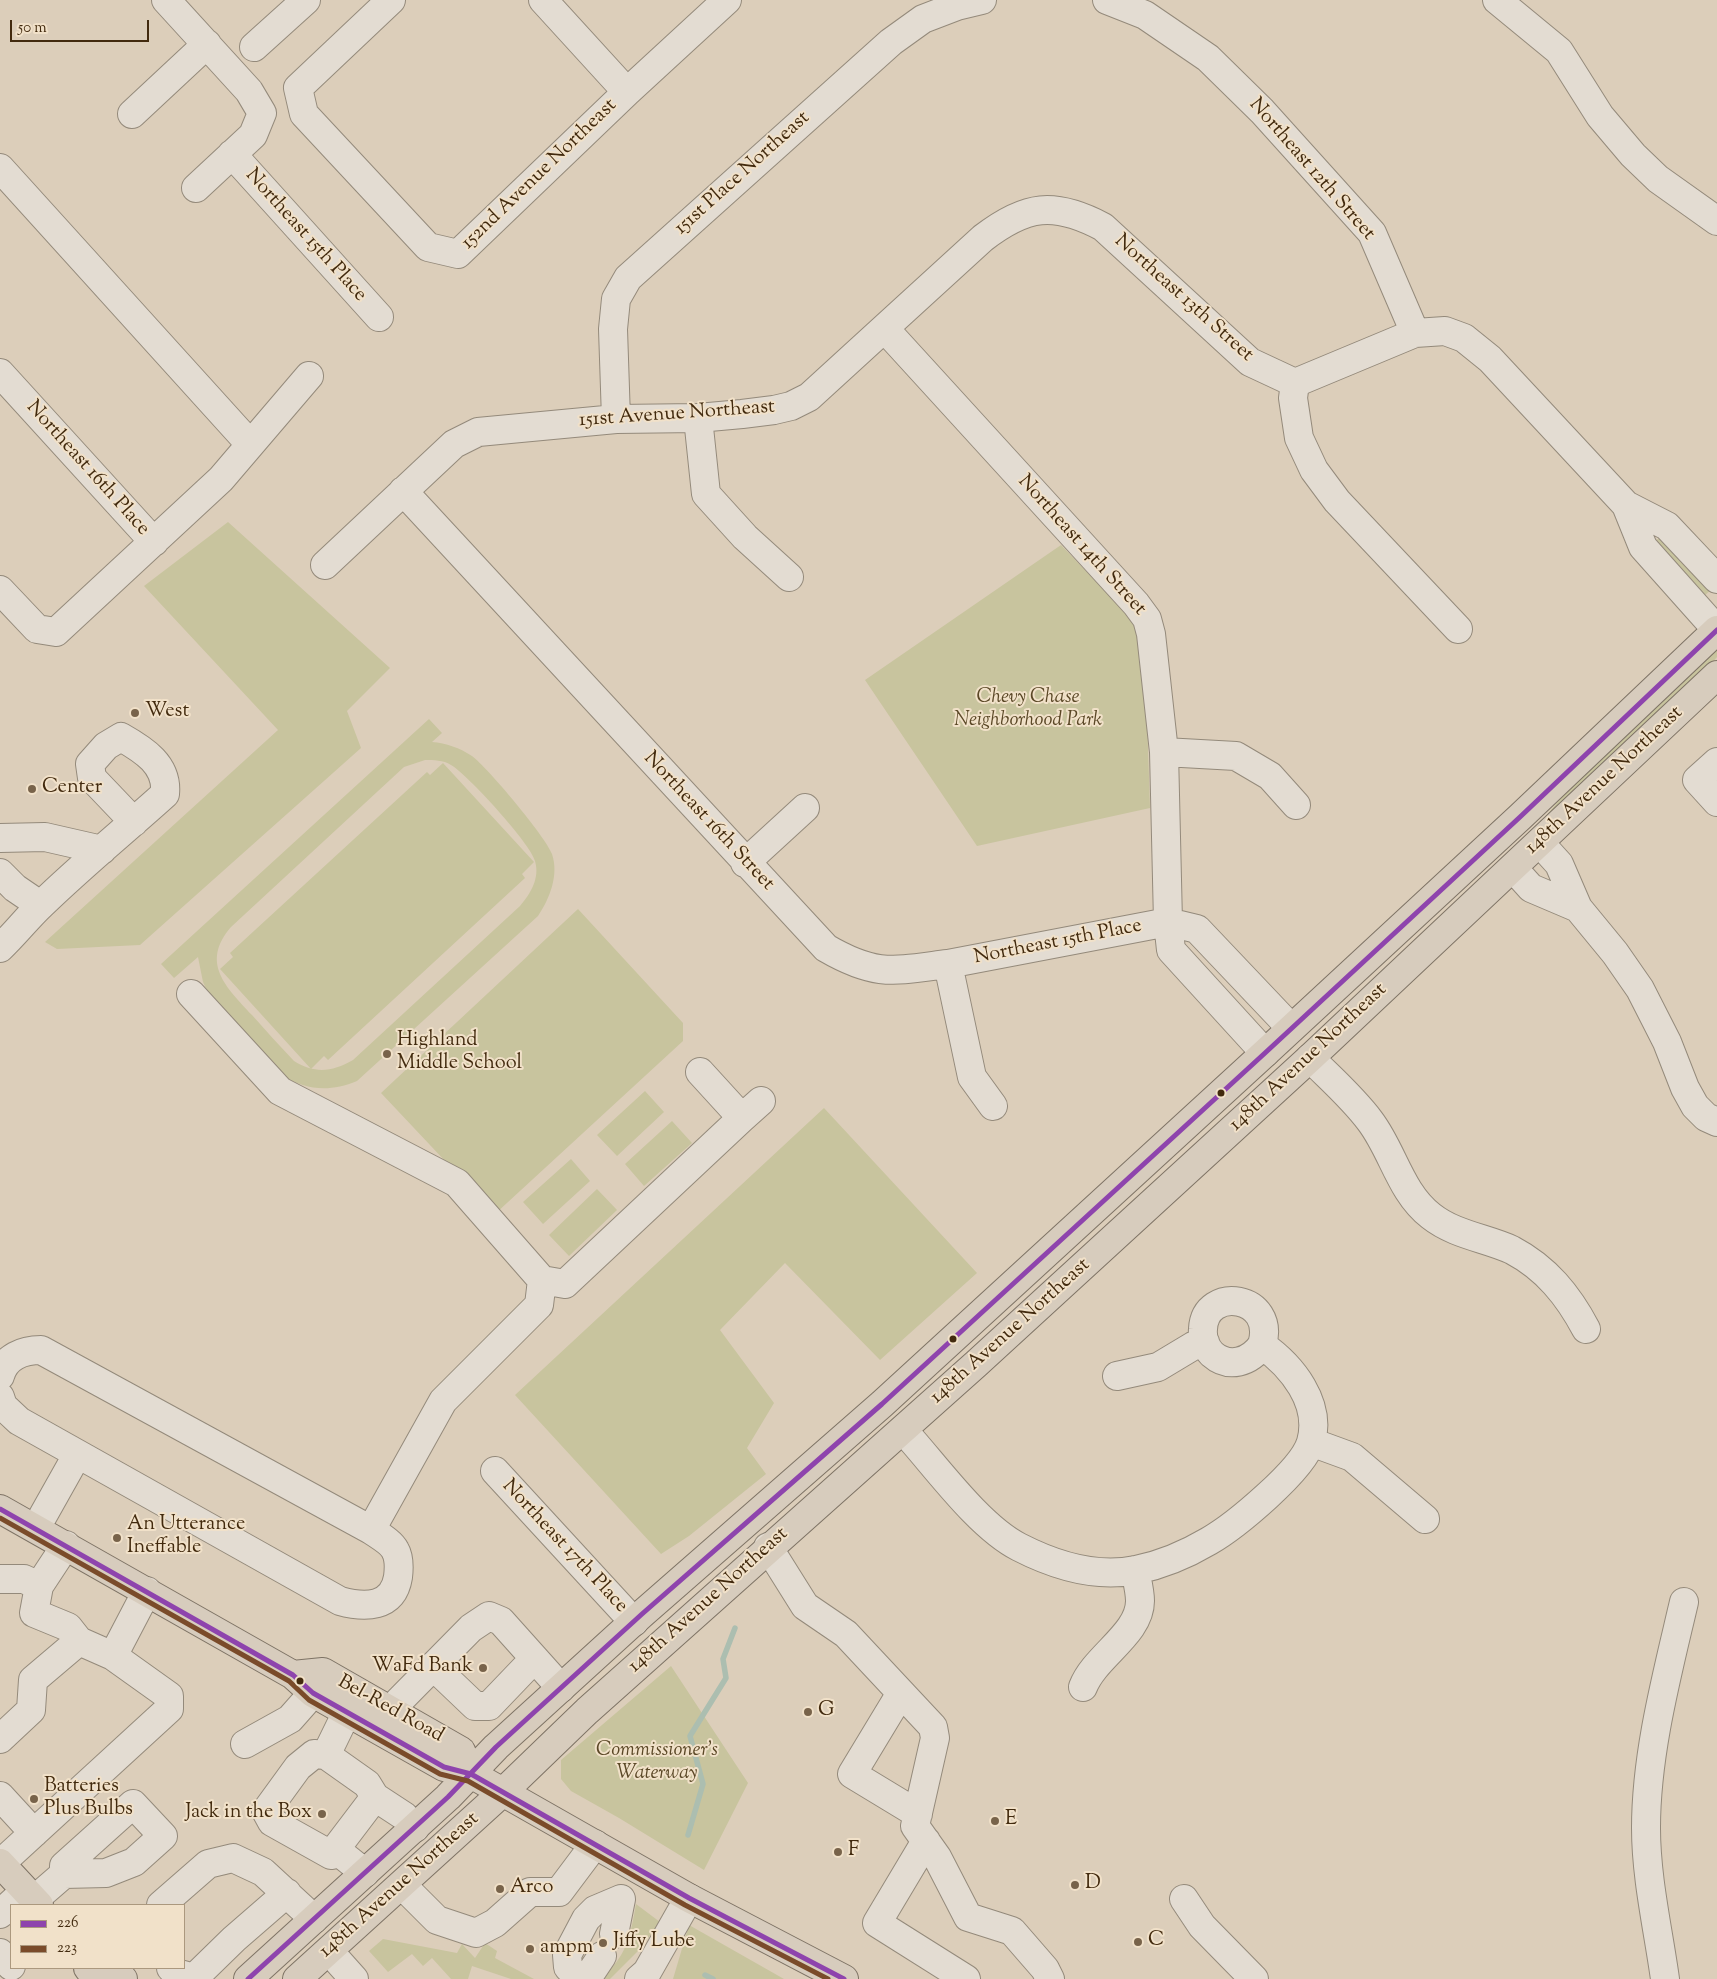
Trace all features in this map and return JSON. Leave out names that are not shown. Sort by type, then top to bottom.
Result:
[{"type":"main road","name":"148th Avenue Northeast","points":[[248,1979],[415,1828],[496,1747],[634,1622],[904,1384],[1265,1053],[1494,841],[1717,630]]},
{"type":"main road","name":"148th Avenue Northeast","points":[[297,1979],[503,1792],[586,1711],[768,1547],[903,1430],[1310,1058],[1717,675]]},
{"type":"main road","points":[[1455,923],[1446,923],[1440,919],[1441,906],[1470,874],[1494,841]]},
{"type":"main road","points":[[875,1454],[867,1443],[864,1431],[904,1384]]},
{"type":"main road","name":"Bel-Red Road","points":[[0,1509],[293,1675],[313,1693],[444,1767],[471,1774],[689,1898],[844,1979]]},
{"type":"main road","name":"Bel-Red Road","points":[[293,1675],[323,1672],[461,1751],[471,1774]]},
{"type":"main road","points":[[0,1864],[33,1899]]},
{"type":"main road","points":[[89,1969],[97,1979]]},
{"type":"main road","points":[[114,1969],[123,1979]]},
{"type":"street","points":[[166,0],[249,91],[262,113],[253,135],[196,188]]},
{"type":"street","points":[[254,47],[306,0]]},
{"type":"street","name":"152nd Avenue Northeast","points":[[391,0],[298,88],[304,114],[428,247],[458,254],[628,92],[728,0]]},
{"type":"street","name":"152nd Avenue Northeast","points":[[543,0],[628,92]]},
{"type":"street","name":"151st Place Northeast","points":[[616,419],[613,329],[616,299],[628,278],[891,42],[923,19],[957,6],[982,0]]},
{"type":"street","name":"Northeast 12th Street","points":[[1107,0],[1145,15],[1208,58],[1262,111],[1372,233],[1415,333]]},
{"type":"street","points":[[1497,0],[1559,51],[1600,116],[1633,155],[1658,179],[1717,221]]},
{"type":"street","points":[[132,114],[207,44]]},
{"type":"street","name":"Northeast 15th Place","points":[[232,154],[379,317]]},
{"type":"street","points":[[0,168],[250,444]]},
{"type":"street","name":"151st Avenue Northeast","points":[[326,565],[454,444],[478,432],[616,419],[698,418],[774,410],[791,406],[809,398],[983,238],[1007,220],[1038,211]]},
{"type":"street","name":"Northeast 13th Street","points":[[1038,211],[1079,214],[1103,227],[1250,362],[1295,383]]},
{"type":"street","name":"Northeast 14th Street","points":[[886,328],[1136,604],[1147,619],[1151,634],[1164,752],[1168,922],[1171,950],[1265,1053]]},
{"type":"street","points":[[1458,629],[1337,501],[1314,470],[1299,438],[1293,398],[1295,383],[1415,333],[1445,331],[1464,338],[1484,354],[1626,505],[1667,526],[1717,579]]},
{"type":"street","name":"Northeast 16th Place","points":[[0,373],[154,542]]},
{"type":"street","points":[[0,590],[37,629],[56,632],[222,479],[309,376]]},
{"type":"street","points":[[698,418],[706,494],[745,537],[789,577]]},
{"type":"street","name":"Northeast 16th Street","points":[[403,491],[745,863],[826,948],[850,962],[870,969],[893,971],[948,964]]},
{"type":"street","points":[[1626,505],[1643,547],[1717,630]]},
{"type":"street","points":[[1164,752],[1236,756],[1270,776],[1296,805]]},
{"type":"street","points":[[1717,762],[1697,780],[1717,802]]},
{"type":"street","points":[[745,863],[805,808]]},
{"type":"street","points":[[0,948],[40,905],[134,822]]},
{"type":"street","points":[[0,838],[45,837],[102,850]]},
{"type":"street","points":[[1540,843],[1559,864],[1578,908],[1615,953],[1640,989],[1667,1042],[1685,1088],[1695,1106],[1706,1117],[1717,1122]]},
{"type":"street","points":[[1513,868],[1531,888],[1578,908]]},
{"type":"street","points":[[0,873],[15,888],[40,905]]},
{"type":"street","points":[[1168,922],[1197,929],[1291,1028]]},
{"type":"street","name":"Northeast 15th Place","points":[[948,964],[1168,922]]},
{"type":"street","points":[[948,964],[972,1077],[993,1106]]},
{"type":"street","points":[[190,994],[280,1091],[457,1184],[542,1280],[565,1284],[752,1109],[700,1072]]},
{"type":"street","points":[[1310,1058],[1371,1122],[1406,1188],[1431,1216],[1470,1236],[1512,1250],[1555,1281],[1571,1300],[1586,1328]]},
{"type":"street","points":[[371,1530],[443,1401],[539,1305],[542,1280]]},
{"type":"street","points":[[1225,1301],[1243,1302],[1258,1312],[1264,1328],[1262,1345],[1250,1358],[1233,1363],[1217,1357],[1210,1351],[1205,1342],[1203,1326],[1210,1311],[1225,1301]]},
{"type":"street","points":[[1117,1376],[1158,1367],[1192,1346],[1205,1342]]},
{"type":"street","points":[[903,1430],[988,1524],[1018,1547],[1064,1566],[1099,1572],[1135,1570],[1172,1560],[1210,1541],[1244,1515],[1294,1470],[1311,1442],[1314,1417],[1308,1395],[1282,1364],[1262,1345]]},
{"type":"street","points":[[0,1376],[2,1370],[25,1350],[41,1350],[371,1530],[395,1550],[399,1568],[396,1586],[385,1600],[361,1607],[340,1601],[19,1421],[3,1406],[0,1397]]},
{"type":"street","points":[[1311,1442],[1352,1457],[1425,1519]]},
{"type":"street","points":[[36,1528],[77,1455]]},
{"type":"street","name":"Northeast 17th Place","points":[[495,1471],[634,1622]]},
{"type":"street","points":[[0,1864],[169,1709],[169,1696],[113,1656],[79,1641],[68,1627],[34,1613],[39,1586],[66,1545]]},
{"type":"street","points":[[768,1547],[805,1606],[846,1634],[933,1727],[935,1738],[915,1826],[937,1857],[968,1917],[1012,1932],[1045,1970],[1050,1979]]},
{"type":"street","points":[[1084,1687],[1088,1673],[1129,1631],[1140,1603],[1135,1570]]},
{"type":"street","points":[[0,1579],[24,1579],[39,1586]]},
{"type":"street","points":[[113,1656],[147,1591]]},
{"type":"street","points":[[1665,1979],[1650,1877],[1646,1827],[1658,1714],[1684,1602]]},
{"type":"street","points":[[393,1712],[399,1701],[471,1628],[489,1616],[501,1621],[561,1688]]},
{"type":"street","points":[[0,1739],[31,1710],[33,1680],[79,1641]]},
{"type":"street","points":[[433,1666],[475,1706],[489,1706],[534,1659]]},
{"type":"street","points":[[245,1744],[290,1719],[313,1693]]},
{"type":"street","points":[[901,1693],[852,1774],[918,1814]]},
{"type":"street","points":[[326,1756],[347,1712]]},
{"type":"street","points":[[365,1873],[340,1853],[332,1855],[272,1822],[266,1811],[298,1767],[314,1754],[326,1756],[367,1784],[375,1797],[404,1816],[415,1828]]},
{"type":"street","points":[[0,1796],[34,1833]]},
{"type":"street","points":[[332,1855],[375,1797]]},
{"type":"street","points":[[926,1841],[877,1923],[966,1979]]},
{"type":"street","points":[[402,1885],[437,1920],[476,1933],[495,1923],[530,1892],[559,1892],[595,1844]]},
{"type":"street","points":[[162,1904],[208,1864],[234,1858],[263,1872],[314,1919]]},
{"type":"street","points":[[621,1899],[595,1910],[586,1919],[567,1955],[568,1966],[574,1974],[581,1976],[590,1974],[608,1945],[621,1899],[639,1870]]},
{"type":"street","points":[[33,1899],[64,1874]]},
{"type":"street","points":[[172,1969],[176,1973],[194,1978],[234,1939],[287,1894]]},
{"type":"street","points":[[639,1979],[646,1972],[689,1898]]},
{"type":"street","points":[[1184,1899],[1202,1926],[1254,1979]]},
{"type":"street","points":[[329,1951],[354,1979]]},
{"type":"green space","points":[[228,522],[390,668],[347,711],[361,748],[140,945],[57,949],[45,942],[278,730],[144,586]]},
{"type":"green space","points":[[1659,538],[1711,590],[1704,596],[1654,542]]},
{"type":"green space","name":"Chevy Chase Neighborhood Park","points":[[1061,545],[1126,613],[1139,634],[1145,656],[1150,808],[977,846],[865,680]]},
{"type":"green space","points":[[1717,648],[1717,657],[1676,705],[1449,911],[1449,908],[1540,823],[1566,792]]},
{"type":"green space","points":[[429,719],[442,733],[432,742],[458,748],[472,756],[528,818],[552,854],[554,878],[550,894],[538,916],[357,1081],[347,1085],[328,1088],[310,1087],[282,1075],[208,993],[203,982],[198,957],[174,978],[161,964]],"holes":[[[425,760],[445,762],[451,765],[484,795],[531,852],[536,867],[534,885],[520,906],[353,1060],[331,1069],[316,1070],[309,1068],[294,1061],[242,1005],[226,984],[220,974],[217,963],[222,940],[231,927],[404,767]]]},
{"type":"green space","points":[[443,763],[534,862],[522,874],[525,878],[328,1060],[324,1056],[311,1069],[220,969],[233,957],[230,953],[427,772],[430,775]]},
{"type":"green space","points":[[578,909],[683,1023],[683,1041],[495,1214],[381,1093]]},
{"type":"green space","points":[[645,1091],[664,1112],[617,1156],[597,1135]]},
{"type":"green space","points":[[824,1108],[977,1273],[880,1360],[785,1263],[720,1330],[774,1403],[747,1448],[766,1474],[689,1536],[661,1554],[515,1395]]},
{"type":"green space","points":[[672,1121],[692,1143],[644,1186],[625,1164]]},
{"type":"green space","points":[[571,1159],[590,1181],[543,1224],[523,1202]]},
{"type":"green space","points":[[597,1189],[617,1210],[569,1256],[549,1235]]},
{"type":"green space","name":"Commissioner's Waterway","points":[[671,1666],[748,1783],[704,1870],[571,1791],[561,1779],[561,1760]]},
{"type":"green space","points":[[636,1904],[660,1922],[640,1949],[610,1979],[601,1979],[622,1954],[632,1927]]},
{"type":"green space","points":[[689,1925],[784,1979],[673,1979]]},
{"type":"green space","points":[[383,1939],[457,1953],[462,1944],[475,1958],[485,1943],[497,1951],[495,1958],[534,1979],[511,1979],[472,1966],[468,1979],[451,1979],[432,1958],[423,1966],[412,1954],[388,1972],[369,1951]]},
{"type":"waterway","points":[[688,1835],[703,1784],[690,1736],[726,1678],[723,1659],[735,1628]]},
{"type":"waterway","points":[[705,1975],[713,1979]]},
{"type":"transit line","name":"226","points":[[248,1979],[448,1797],[496,1747],[642,1614],[882,1404],[1265,1053],[1520,817],[1717,630]]},
{"type":"transit line","name":"226","points":[[0,1509],[293,1675],[313,1693],[444,1767],[471,1774],[689,1898],[844,1979]]},
{"type":"transit line","name":"223","points":[[0,1518],[289,1681],[309,1700],[440,1774],[468,1781],[685,1905],[828,1979]]},
{"type":"place","name":"West","points":[[135,713]]},
{"type":"place","name":"Center","points":[[32,789]]},
{"type":"place","name":"Highland Middle School","points":[[387,1054]]},
{"type":"place","name":"An Utterance Ineffable","points":[[117,1538]]},
{"type":"place","name":"WaFd Bank","points":[[483,1668]]},
{"type":"place","name":"G","points":[[808,1712]]},
{"type":"place","name":"Batteries Plus Bulbs","points":[[34,1799]]},
{"type":"place","name":"Jack in the Box","points":[[322,1814]]},
{"type":"place","name":"E","points":[[995,1821]]},
{"type":"place","name":"F","points":[[838,1852]]},
{"type":"place","name":"D","points":[[1075,1885]]},
{"type":"place","name":"Arco","points":[[500,1889]]},
{"type":"place","name":"C","points":[[1138,1942]]},
{"type":"place","name":"Jiffy Lube","points":[[603,1943]]},
{"type":"place","name":"ampm","points":[[530,1949]]}]
